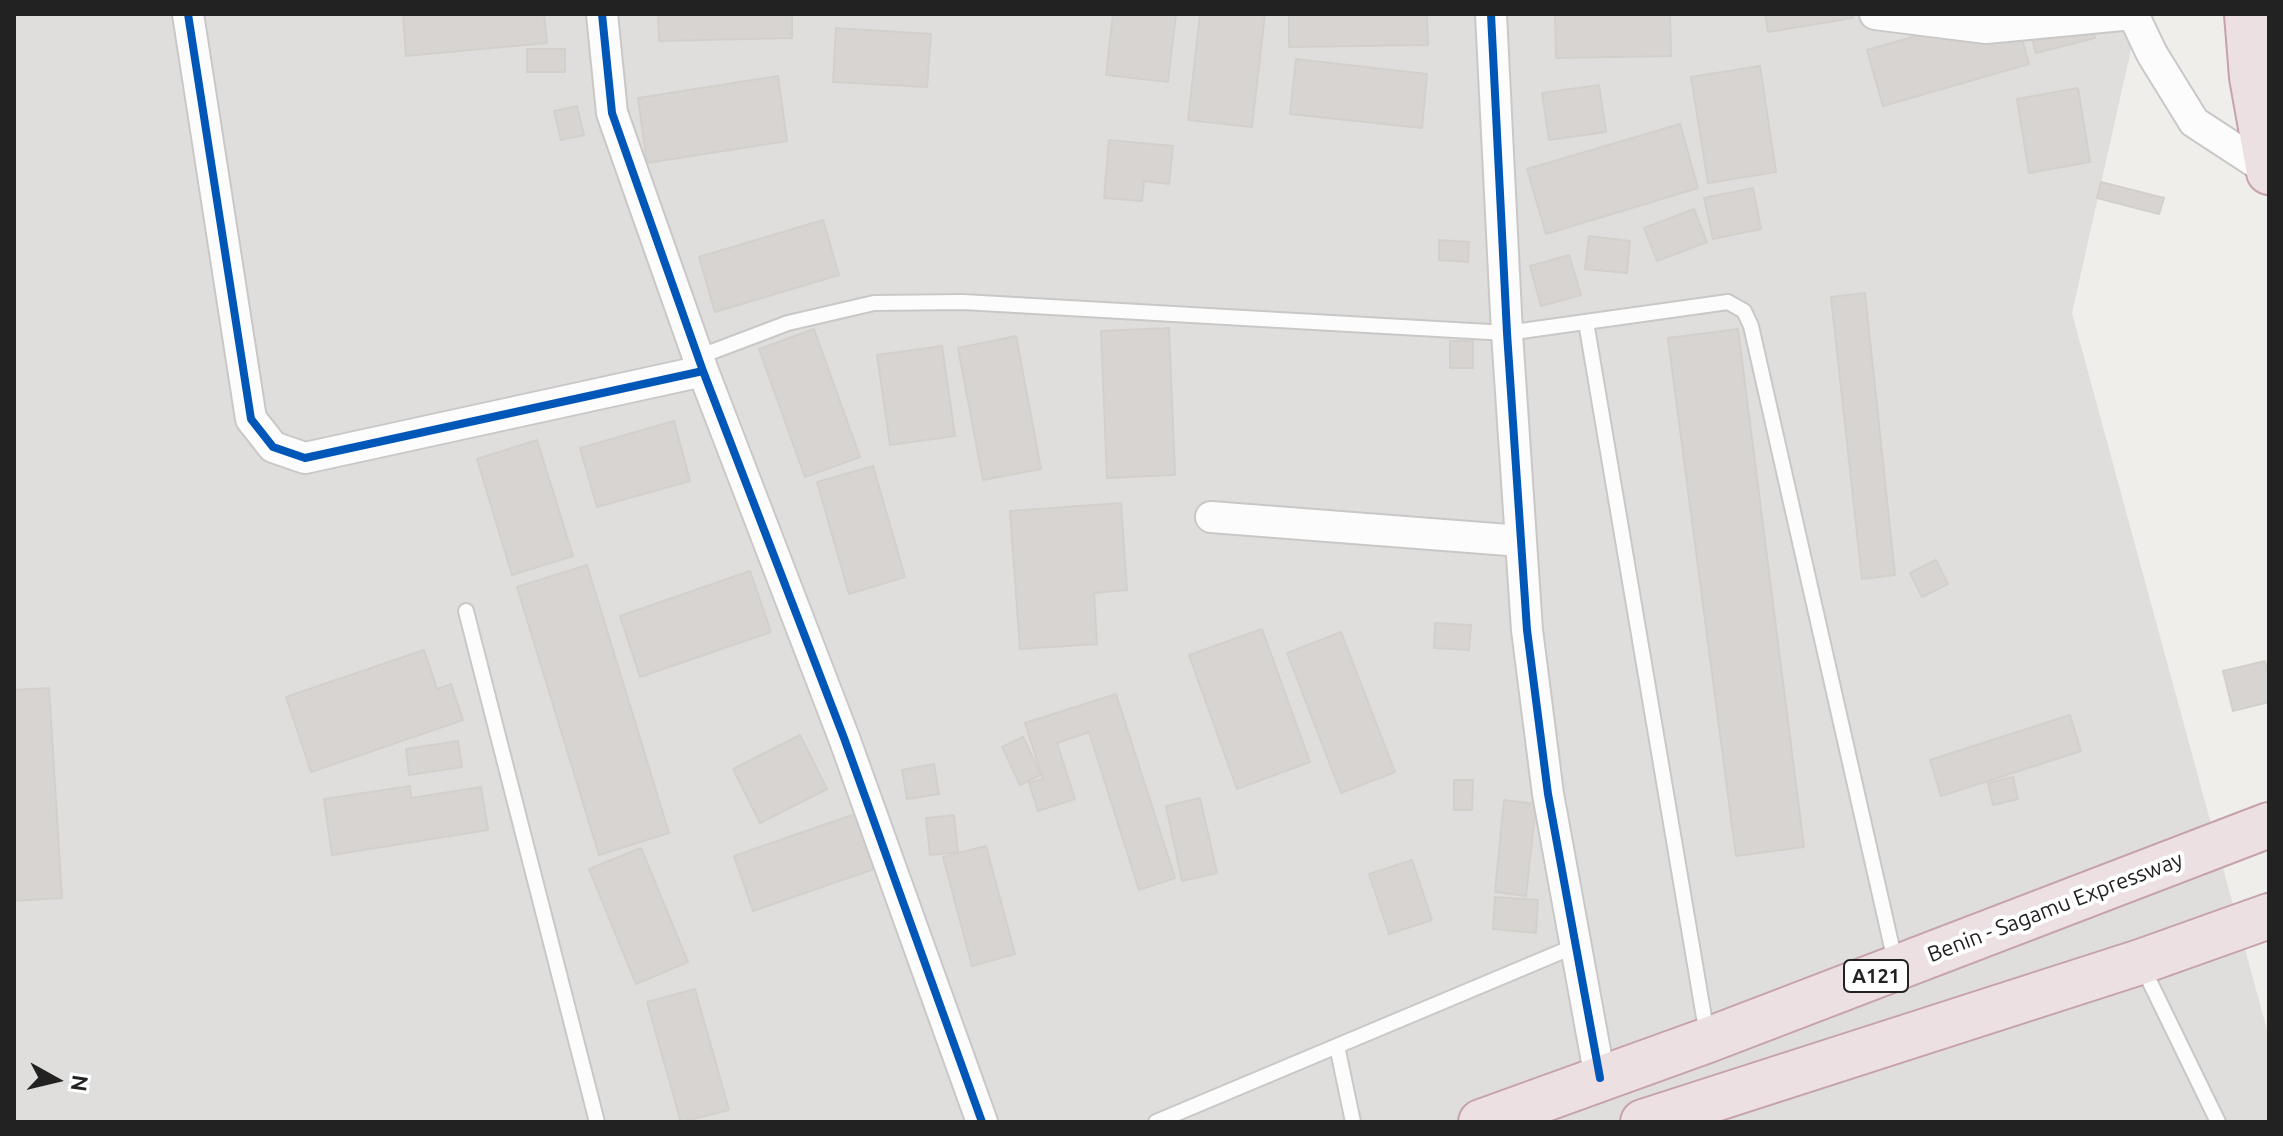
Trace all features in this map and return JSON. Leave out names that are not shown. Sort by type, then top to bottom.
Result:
[{"type":"highway","points":[[2247,14],[2252,77],[2269,171]]},
{"type":"highway","name":"Benin - Sagamu Expressway","points":[[1481,1122],[1708,1040],[2269,825]]},
{"type":"highway","points":[[1651,1120],[2140,962],[2269,916]]},
{"type":"street","points":[[188,14],[251,419],[273,447],[305,458],[701,364]]},
{"type":"street","points":[[602,14],[612,113],[701,364],[844,738],[982,1122]]},
{"type":"street","points":[[1491,14],[1507,333],[1527,630],[1539,732],[1600,1078]]},
{"type":"street","points":[[1875,14],[1986,28],[2133,14],[2152,54],[2194,122],[2269,171]]},
{"type":"street","points":[[1211,517],[1521,541]]},
{"type":"lane","points":[[701,364],[788,323],[874,303],[963,302],[1507,333],[1728,302],[1744,311],[1754,341],[1897,968]]},
{"type":"lane","points":[[1586,322],[1708,1040]]},
{"type":"lane","points":[[466,611],[597,1122]]},
{"type":"lane","points":[[1156,1122],[1575,946]]},
{"type":"lane","points":[[2140,962],[2218,1122]]},
{"type":"lane","points":[[1337,1046],[1353,1122]]},
{"type":"shaded area","points":[[14,14],[2139,14],[2072,313],[2269,1037],[2269,1122],[14,1122]]},
{"type":"building","points":[[403,14],[544,14],[547,43],[406,56]]},
{"type":"building","points":[[658,14],[792,14],[792,38],[659,41]]},
{"type":"building","points":[[1113,14],[1176,14],[1168,82],[1106,75]]},
{"type":"building","points":[[1200,14],[1265,14],[1252,127],[1188,120]]},
{"type":"building","points":[[1289,14],[1427,14],[1428,45],[1289,47]]},
{"type":"building","points":[[1555,14],[1670,14],[1671,56],[1556,58]]},
{"type":"building","points":[[1765,14],[1852,14],[1853,18],[1768,32]]},
{"type":"building","points":[[1994,14],[2015,14],[2029,64],[1883,106],[1867,50]]},
{"type":"building","points":[[2026,14],[2089,14],[2095,38],[2036,53]]},
{"type":"building","points":[[836,28],[931,34],[927,87],[833,82]]},
{"type":"building","points":[[527,49],[565,49],[565,72],[527,72]]},
{"type":"building","points":[[1296,59],[1427,74],[1422,128],[1290,114]]},
{"type":"building","points":[[1760,66],[1776,172],[1708,183],[1691,77]]},
{"type":"building","points":[[778,76],[787,141],[647,163],[638,98]]},
{"type":"building","points":[[1599,85],[1606,132],[1549,140],[1542,93]]},
{"type":"building","points":[[2078,88],[2090,162],[2029,173],[2017,99]]},
{"type":"building","points":[[577,106],[584,135],[561,140],[554,111]]},
{"type":"building","points":[[1680,124],[1698,188],[1546,234],[1527,169]]},
{"type":"building","points":[[1109,140],[1173,146],[1169,184],[1144,181],[1142,201],[1104,198]]},
{"type":"building","points":[[2101,182],[2164,198],[2159,214],[2097,198]]},
{"type":"building","points":[[1753,188],[1761,229],[1713,239],[1704,198]]},
{"type":"building","points":[[1694,209],[1707,242],[1657,261],[1644,228]]},
{"type":"building","points":[[823,220],[839,275],[715,312],[699,257]]},
{"type":"building","points":[[1589,236],[1630,241],[1627,273],[1585,269]]},
{"type":"building","points":[[1439,240],[1469,242],[1468,262],[1439,260]]},
{"type":"building","points":[[1569,255],[1581,295],[1541,306],[1530,266]]},
{"type":"building","points":[[1865,293],[1895,575],[1862,579],[1831,297]]},
{"type":"building","points":[[1169,328],[1175,475],[1107,478],[1101,331]]},
{"type":"building","points":[[814,329],[860,457],[805,477],[759,349]]},
{"type":"building","points":[[1738,329],[1804,847],[1736,856],[1668,338]]},
{"type":"building","points":[[1016,336],[1041,469],[983,480],[958,348]]},
{"type":"building","points":[[1450,341],[1473,341],[1473,368],[1450,368]]},
{"type":"building","points":[[942,346],[955,436],[890,445],[877,355]]},
{"type":"building","points":[[674,421],[690,481],[597,507],[580,448]]},
{"type":"building","points":[[537,440],[573,556],[512,575],[477,459]]},
{"type":"building","points":[[873,466],[905,577],[849,594],[817,482]]},
{"type":"building","points":[[1121,503],[1127,590],[1094,593],[1097,644],[1020,649],[1010,511]]},
{"type":"building","points":[[1936,560],[1948,584],[1922,597],[1910,573]]},
{"type":"building","points":[[587,565],[669,833],[599,855],[517,587]]},
{"type":"building","points":[[750,571],[771,632],[640,677],[620,616]]},
{"type":"building","points":[[1435,623],[1471,625],[1469,650],[1434,648]]},
{"type":"building","points":[[1262,629],[1310,762],[1237,789],[1189,655]]},
{"type":"building","points":[[1341,632],[1395,772],[1341,793],[1287,653]]},
{"type":"building","points":[[424,650],[437,689],[451,684],[463,720],[311,772],[286,697]]},
{"type":"building","points":[[2265,661],[2269,702],[2233,711],[2223,671]]},
{"type":"building","points":[[49,688],[62,898],[14,901],[14,690]]},
{"type":"building","points":[[1116,694],[1175,878],[1139,890],[1089,732],[1057,743],[1075,799],[1038,811],[1029,783],[1043,779],[1025,723]]},
{"type":"building","points":[[2070,715],[2081,751],[1941,796],[1930,760]]},
{"type":"building","points":[[800,735],[827,789],[760,823],[733,769]]},
{"type":"building","points":[[1023,737],[1041,775],[1020,785],[1002,747]]},
{"type":"building","points":[[458,741],[462,767],[409,775],[406,749]]},
{"type":"building","points":[[934,764],[939,794],[907,799],[902,770]]},
{"type":"building","points":[[2013,777],[2018,799],[1993,805],[1988,783]]},
{"type":"building","points":[[1454,780],[1473,780],[1472,810],[1454,810]]},
{"type":"building","points":[[410,786],[411,798],[481,787],[488,830],[332,855],[324,799]]},
{"type":"building","points":[[1200,798],[1217,873],[1182,881],[1166,806]]},
{"type":"building","points":[[1504,800],[1536,804],[1526,896],[1495,892]]},
{"type":"building","points":[[855,814],[874,869],[753,911],[734,856]]},
{"type":"building","points":[[954,815],[958,852],[930,855],[926,818]]},
{"type":"building","points":[[986,846],[1015,954],[972,966],[943,857]]},
{"type":"building","points":[[641,848],[688,962],[636,984],[589,869]]},
{"type":"building","points":[[1412,860],[1432,920],[1389,934],[1369,874]]},
{"type":"building","points":[[1495,897],[1538,900],[1536,933],[1493,929]]},
{"type":"building","points":[[695,989],[729,1110],[681,1122],[647,1002]]},
{"type":"cycle path","points":[[188,14],[251,419],[273,447],[305,458],[703,371]]},
{"type":"cycle path","points":[[602,14],[612,113],[703,371],[844,738],[982,1122]]},
{"type":"cycle path","points":[[1491,14],[1507,333],[1527,630],[1548,794],[1600,1078]]}]
